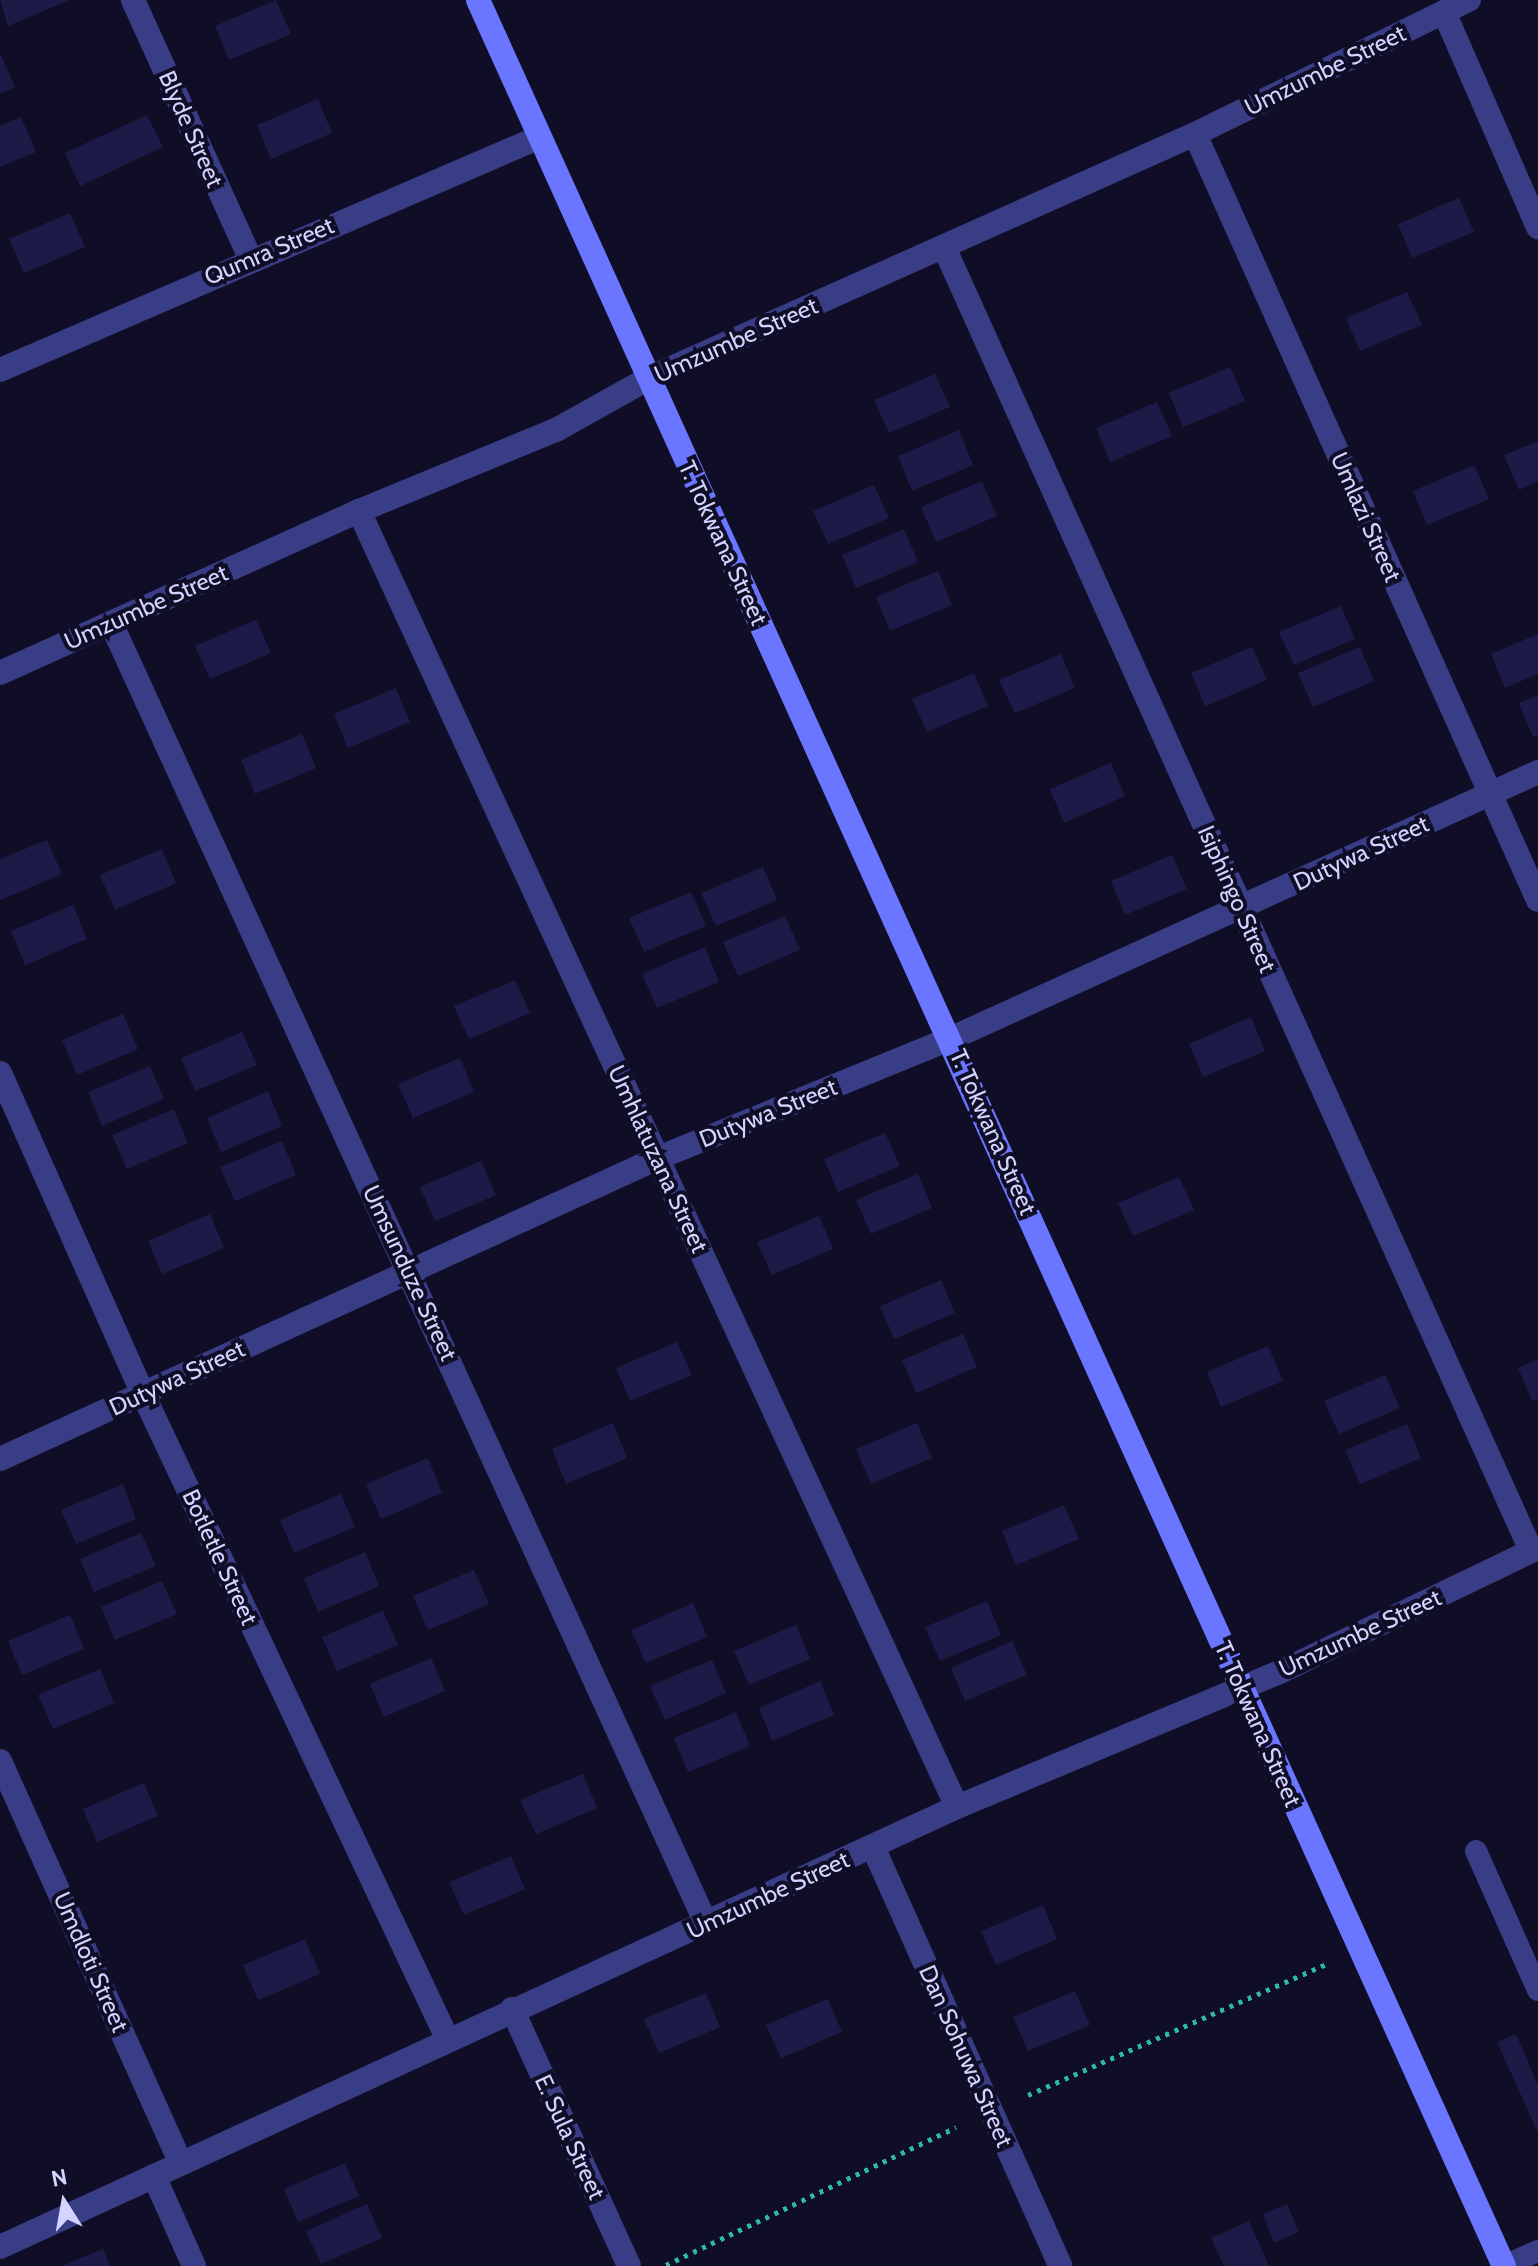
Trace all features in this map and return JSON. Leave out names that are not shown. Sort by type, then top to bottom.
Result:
[{"type":"street","name":"Blyde Street","points":[[133,0],[250,258]]},
{"type":"street","name":"T. Tokwana Street","points":[[478,0],[952,1038],[1241,1687],[1504,2266]]},
{"type":"street","name":"Umzumbe Street","points":[[0,673],[359,511],[556,430],[649,378],[1195,134],[1469,0]]},
{"type":"street","points":[[1444,12],[1538,227]]},
{"type":"street","name":"Umlazi Street","points":[[1195,134],[1538,900]]},
{"type":"street","name":"Qumra Street","points":[[1,365],[540,137]]},
{"type":"street","name":"Isiphingo Street","points":[[944,247],[1534,1550]]},
{"type":"street","name":"Umhlatuzana Street","points":[[359,511],[957,1807]]},
{"type":"street","name":"Umsunduze Street","points":[[111,623],[706,1923]]},
{"type":"street","name":"Dutywa Street","points":[[0,1459],[658,1158],[952,1038],[1538,772]]},
{"type":"street","name":"Botletle Street","points":[[0,1073],[143,1394],[447,2038]]},
{"type":"street","name":"Umzumbe Street","points":[[0,2247],[447,2038],[957,1807],[1241,1687],[1534,1550]]},
{"type":"street","name":"Umdloti Street","points":[[0,1761],[181,2163]]},
{"type":"street","name":"Dan Sohuwa Street","points":[[873,1847],[1060,2266]]},
{"type":"street","name":"E. Sula Street","points":[[512,2009],[629,2266]]},
{"type":"street","points":[[154,2176],[194,2266]]},
{"type":"lane","points":[[1476,1851],[1538,1990]]},
{"type":"lane","points":[[1504,2266],[1538,2251]]},
{"type":"building","points":[[0,0],[69,0],[8,26]]},
{"type":"building","points":[[276,0],[291,34],[229,60],[215,26]]},
{"type":"building","points":[[0,53],[15,87],[0,94]]},
{"type":"building","points":[[318,99],[332,133],[271,159],[257,125]]},
{"type":"building","points":[[147,115],[163,147],[80,186],[65,153]]},
{"type":"building","points":[[21,117],[36,152],[0,167],[0,126]]},
{"type":"building","points":[[1459,198],[1474,232],[1412,258],[1398,224]]},
{"type":"building","points":[[70,213],[85,247],[24,273],[9,239]]},
{"type":"building","points":[[1407,292],[1422,325],[1360,351],[1346,318]]},
{"type":"building","points":[[1230,367],[1245,401],[1183,427],[1169,393]]},
{"type":"building","points":[[935,374],[950,407],[889,433],[874,400]]},
{"type":"building","points":[[1157,402],[1172,436],[1110,462],[1096,428]]},
{"type":"building","points":[[959,430],[973,465],[912,491],[898,456]]},
{"type":"building","points":[[1538,441],[1538,481],[1519,490],[1504,455]]},
{"type":"building","points":[[1474,465],[1489,499],[1427,525],[1413,491]]},
{"type":"building","points":[[982,481],[997,516],[936,542],[921,507]]},
{"type":"building","points":[[874,485],[889,518],[828,544],[813,511]]},
{"type":"building","points":[[904,529],[918,562],[856,588],[842,555]]},
{"type":"building","points":[[938,571],[952,605],[890,631],[876,597]]},
{"type":"building","points":[[1341,606],[1355,639],[1294,665],[1279,632]]},
{"type":"building","points":[[256,620],[271,653],[210,679],[195,646]]},
{"type":"building","points":[[1538,634],[1538,674],[1505,688],[1491,654]]},
{"type":"building","points":[[1252,647],[1267,680],[1205,706],[1191,673]]},
{"type":"building","points":[[1360,647],[1374,681],[1313,707],[1298,673]]},
{"type":"building","points":[[1061,654],[1075,688],[1015,713],[999,680]]},
{"type":"building","points":[[974,673],[988,706],[927,732],[912,699]]},
{"type":"building","points":[[396,688],[410,722],[348,748],[334,714]]},
{"type":"building","points":[[1538,695],[1538,735],[1533,737],[1519,703]]},
{"type":"building","points":[[302,734],[316,768],[255,794],[241,760]]},
{"type":"building","points":[[1111,763],[1125,796],[1064,823],[1050,789]]},
{"type":"building","points":[[47,840],[62,874],[0,900],[0,859]]},
{"type":"building","points":[[162,849],[176,883],[115,910],[100,875]]},
{"type":"building","points":[[1172,855],[1187,889],[1125,915],[1111,881]]},
{"type":"building","points":[[763,867],[777,900],[716,926],[701,893]]},
{"type":"building","points":[[691,892],[706,926],[644,952],[629,918]]},
{"type":"building","points":[[73,905],[87,939],[25,965],[11,931]]},
{"type":"building","points":[[785,916],[800,950],[738,976],[723,942]]},
{"type":"building","points":[[705,947],[719,982],[657,1008],[642,974]]},
{"type":"building","points":[[515,980],[530,1013],[469,1039],[454,1006]]},
{"type":"building","points":[[123,1014],[138,1049],[77,1075],[62,1040]]},
{"type":"building","points":[[1251,1017],[1265,1051],[1203,1077],[1189,1044]]},
{"type":"building","points":[[242,1032],[257,1065],[195,1091],[181,1058]]},
{"type":"building","points":[[460,1058],[474,1092],[413,1118],[398,1084]]},
{"type":"building","points":[[150,1066],[164,1099],[102,1126],[88,1092]]},
{"type":"building","points":[[268,1091],[282,1126],[221,1152],[207,1118]]},
{"type":"building","points":[[174,1109],[188,1143],[127,1169],[112,1135]]},
{"type":"building","points":[[885,1133],[900,1166],[838,1192],[824,1159]]},
{"type":"building","points":[[282,1141],[296,1175],[235,1201],[220,1167]]},
{"type":"building","points":[[481,1161],[496,1195],[435,1221],[420,1187]]},
{"type":"building","points":[[918,1174],[932,1208],[871,1234],[856,1200]]},
{"type":"building","points":[[1179,1177],[1194,1210],[1133,1236],[1118,1203]]},
{"type":"building","points":[[210,1214],[224,1248],[162,1274],[148,1241]]},
{"type":"building","points":[[819,1216],[833,1249],[772,1275],[757,1242]]},
{"type":"building","points":[[941,1280],[955,1313],[894,1339],[880,1306]]},
{"type":"building","points":[[963,1334],[977,1367],[916,1393],[902,1360]]},
{"type":"building","points":[[677,1342],[692,1375],[630,1401],[616,1368]]},
{"type":"building","points":[[1268,1346],[1283,1381],[1221,1407],[1207,1372]]},
{"type":"building","points":[[1538,1359],[1538,1399],[1532,1401],[1518,1368]]},
{"type":"building","points":[[1385,1375],[1400,1408],[1339,1434],[1324,1401]]},
{"type":"building","points":[[613,1423],[627,1458],[566,1484],[552,1449]]},
{"type":"building","points":[[917,1423],[932,1458],[871,1484],[856,1449]]},
{"type":"building","points":[[1407,1424],[1421,1458],[1360,1484],[1345,1450]]},
{"type":"building","points":[[428,1458],[442,1493],[381,1519],[366,1484]]},
{"type":"building","points":[[123,1484],[136,1519],[76,1544],[61,1510]]},
{"type":"building","points":[[341,1494],[355,1527],[294,1553],[280,1520]]},
{"type":"building","points":[[1064,1505],[1079,1539],[1016,1565],[1002,1531]]},
{"type":"building","points":[[141,1533],[156,1566],[94,1592],[80,1559]]},
{"type":"building","points":[[365,1552],[379,1586],[318,1612],[304,1578]]},
{"type":"building","points":[[474,1570],[489,1604],[428,1630],[413,1596]]},
{"type":"building","points":[[162,1581],[177,1614],[115,1640],[101,1607]]},
{"type":"building","points":[[987,1601],[1001,1635],[940,1661],[925,1627]]},
{"type":"building","points":[[693,1603],[707,1637],[646,1663],[631,1630]]},
{"type":"building","points":[[383,1611],[398,1645],[337,1671],[322,1637]]},
{"type":"building","points":[[70,1615],[84,1649],[22,1675],[8,1641]]},
{"type":"building","points":[[796,1625],[810,1659],[749,1685],[734,1651]]},
{"type":"building","points":[[1012,1641],[1027,1675],[965,1701],[951,1668]]},
{"type":"building","points":[[431,1658],[445,1691],[384,1717],[370,1684]]},
{"type":"building","points":[[712,1660],[726,1693],[665,1720],[650,1686]]},
{"type":"building","points":[[100,1669],[114,1703],[53,1729],[38,1695]]},
{"type":"building","points":[[820,1681],[834,1715],[772,1741],[759,1708]]},
{"type":"building","points":[[736,1712],[750,1746],[688,1772],[674,1738]]},
{"type":"building","points":[[583,1774],[597,1808],[536,1834],[520,1800]]},
{"type":"building","points":[[144,1783],[158,1816],[97,1842],[83,1809]]},
{"type":"building","points":[[511,1856],[525,1889],[464,1915],[449,1882]]},
{"type":"building","points":[[1043,1905],[1057,1939],[996,1965],[981,1931]]},
{"type":"building","points":[[305,1939],[320,1974],[258,2000],[243,1965]]},
{"type":"building","points":[[1075,1991],[1090,2025],[1028,2051],[1013,2017]]},
{"type":"building","points":[[706,1993],[720,2027],[659,2053],[644,2019]]},
{"type":"building","points":[[828,1999],[842,2032],[781,2058],[766,2025]]},
{"type":"building","points":[[1516,2034],[1538,2085],[1538,2133],[1497,2042]]},
{"type":"building","points":[[345,2163],[359,2196],[298,2222],[284,2189]]},
{"type":"building","points":[[367,2204],[382,2238],[321,2264],[306,2231]]},
{"type":"building","points":[[1287,2204],[1299,2232],[1274,2243],[1263,2214]]},
{"type":"building","points":[[1249,2221],[1269,2266],[1224,2266],[1211,2238]]},
{"type":"building","points":[[103,2249],[110,2266],[62,2266]]}]
